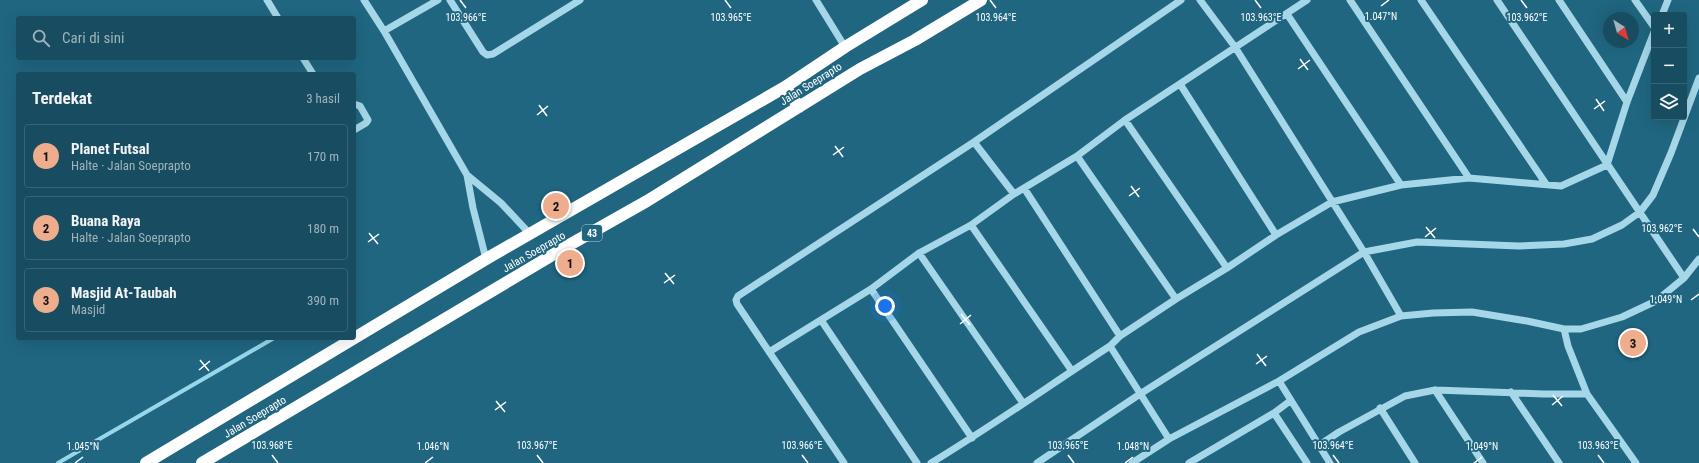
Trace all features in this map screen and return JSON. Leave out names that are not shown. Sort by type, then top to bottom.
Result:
[{"type":"highway","name":"Jalan Soeprapto","points":[[356,337],[486,259],[786,87],[845,47],[922,0]]},
{"type":"highway","name":"Jalan Soeprapto","points":[[202,463],[558,252],[647,201],[860,69],[915,40],[980,0]]},
{"type":"highway","points":[[786,87],[799,107]]},
{"type":"highway","name":"Jalan Soeprapto","points":[[146,463],[351,340]]},
{"type":"street","points":[[267,0],[277,16]]},
{"type":"street","points":[[364,0],[384,31],[467,174],[473,208],[486,259]]},
{"type":"street","points":[[384,31],[438,0]]},
{"type":"street","points":[[450,0],[483,52],[487,55],[492,54],[580,0]]},
{"type":"street","points":[[816,0],[845,47]]},
{"type":"street","points":[[844,463],[737,304],[736,300],[738,296],[974,142],[1181,0]]},
{"type":"street","points":[[1200,0],[1235,47],[1364,252],[1400,316]]},
{"type":"street","points":[[769,352],[871,289],[920,253],[971,225],[1014,194],[1078,156],[1125,120],[1307,0]]},
{"type":"street","points":[[1350,0],[1469,178]]},
{"type":"street","points":[[1421,0],[1546,184]]},
{"type":"street","points":[[1497,0],[1684,278]]},
{"type":"street","points":[[1560,0],[1627,102]]},
{"type":"street","points":[[1635,0],[1651,23]]},
{"type":"street","points":[[1663,12],[1668,0]]},
{"type":"street","points":[[1287,14],[1401,185]]},
{"type":"street","points":[[931,463],[972,438],[1110,346],[1120,336],[1176,299],[1228,268],[1276,235],[1332,202],[1401,185],[1469,178],[1562,186],[1607,165],[1627,102],[1651,40]]},
{"type":"street","points":[[304,60],[312,72]]},
{"type":"street","points":[[1037,463],[1140,394],[1364,252],[1417,242],[1519,246],[1564,244],[1592,240],[1622,225],[1640,212],[1653,195],[1671,153],[1699,78]]},
{"type":"street","points":[[1180,84],[1276,235]]},
{"type":"street","points":[[356,105],[360,106],[368,120],[366,123],[356,129]]},
{"type":"street","points":[[1125,120],[1228,268]]},
{"type":"street","points":[[974,142],[1014,194]]},
{"type":"street","points":[[1078,156],[1176,299]]},
{"type":"street","points":[[467,174],[501,202],[530,234]]},
{"type":"street","points":[[1024,188],[1120,336]]},
{"type":"street","points":[[971,225],[1072,371]]},
{"type":"street","points":[[920,253],[1023,403]]},
{"type":"street","points":[[1132,463],[1169,439],[1279,381],[1359,332],[1400,316],[1472,312],[1564,329],[1581,329],[1622,317],[1656,301],[1684,278],[1699,259]]},
{"type":"street","points":[[871,289],[972,438]]},
{"type":"street","points":[[821,320],[917,463]]},
{"type":"street","points":[[1564,329],[1568,346],[1587,394],[1636,463]]},
{"type":"street","points":[[1110,346],[1169,439]]},
{"type":"street","points":[[1279,381],[1290,401],[1330,463]]},
{"type":"street","points":[[1318,446],[1380,408],[1405,396],[1435,390],[1587,394]]},
{"type":"street","points":[[1435,390],[1484,463]]},
{"type":"street","points":[[1511,392],[1559,463]]},
{"type":"street","points":[[1189,463],[1274,413],[1290,401]]},
{"type":"street","points":[[1380,408],[1416,463]]},
{"type":"street","points":[[1274,413],[1307,463]]},
{"type":"waterway","points":[[58,463],[271,340]]},
{"type":"place","name":"Buana Raya","points":[[556,206]]},
{"type":"place","name":"Planet Futsal","points":[[570,263]]},
{"type":"place","name":"Masjid At-Taubah","points":[[1633,343]]}]
